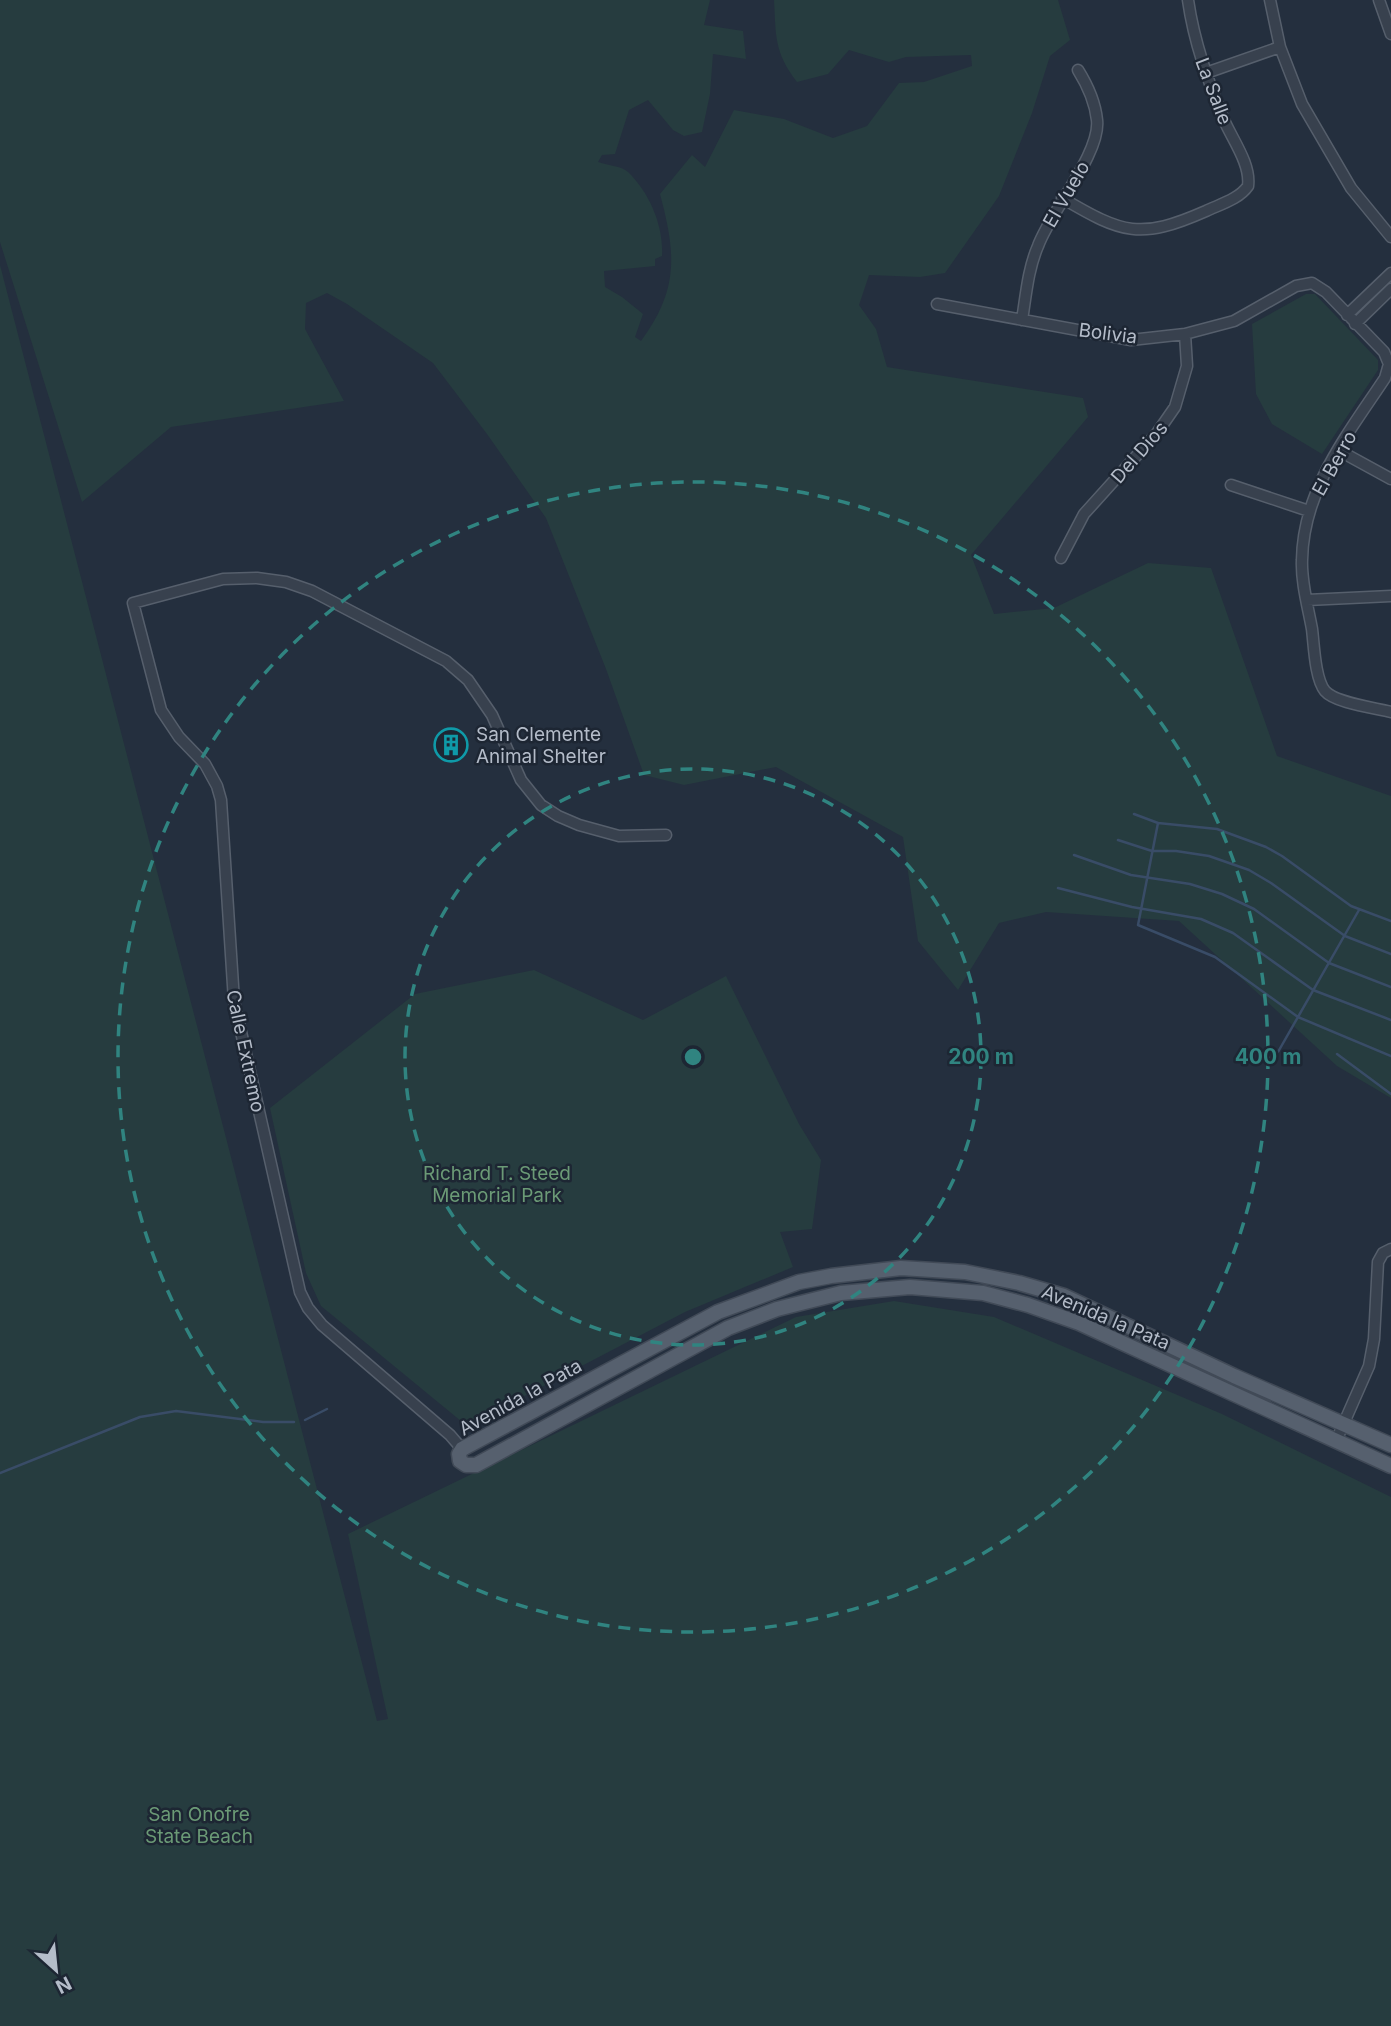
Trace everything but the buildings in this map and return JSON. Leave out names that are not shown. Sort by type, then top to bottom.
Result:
[{"type":"main road","name":"Avenida la Pata","points":[[1391,1445],[1234,1376],[1064,1296],[965,1272],[901,1268],[799,1282],[718,1312],[462,1448],[459,1454],[460,1461],[470,1467],[476,1465],[728,1328],[776,1309],[841,1293],[909,1287],[983,1293],[1079,1323],[1391,1466]]},
{"type":"street","name":"La Salle","points":[[1062,198],[1103,222],[1139,230],[1164,228],[1236,197],[1248,186],[1249,180],[1206,73],[1192,29],[1188,0]]},
{"type":"street","points":[[1270,0],[1280,47],[1302,104],[1344,176],[1391,237]]},
{"type":"street","points":[[1379,0],[1391,34]]},
{"type":"street","points":[[1206,73],[1280,47]]},
{"type":"street","name":"El Vuelo","points":[[1022,320],[1031,266],[1038,244],[1062,198],[1087,161],[1098,123],[1092,95],[1078,70]]},
{"type":"street","points":[[1390,364],[1384,352],[1347,314],[1391,273]]},
{"type":"street","name":"Bolivia","points":[[937,304],[1131,340],[1185,334],[1234,321],[1296,286],[1312,283],[1326,292],[1347,314]]},
{"type":"street","points":[[1355,324],[1391,289]]},
{"type":"street","name":"Del Dios","points":[[1061,558],[1084,514],[1157,433],[1175,407],[1187,366],[1185,334]]},
{"type":"street","name":"El Berro","points":[[1390,364],[1385,378],[1322,476],[1309,511],[1302,560],[1320,680],[1326,692],[1337,699],[1391,712]]},
{"type":"street","points":[[1338,450],[1391,479]]},
{"type":"street","points":[[1231,485],[1309,511]]},
{"type":"street","name":"Calle Extremo","points":[[462,1448],[453,1437],[322,1325],[308,1308],[300,1292],[234,1001],[221,800],[205,764],[174,731],[161,710],[133,603],[223,579],[257,578],[286,582],[312,591],[446,661],[468,680],[492,715],[521,780],[541,805],[579,825],[619,836],[666,835]]},
{"type":"street","points":[[1307,600],[1391,596]]},
{"type":"street","points":[[1336,1441],[1363,1384],[1372,1355],[1378,1262],[1383,1252],[1391,1248]]},
{"type":"green space","points":[[0,0],[710,0],[704,25],[743,31],[746,59],[713,54],[710,94],[702,132],[684,136],[673,130],[648,100],[629,110],[615,154],[602,155],[598,162],[625,170],[636,180],[649,200],[661,234],[662,256],[655,259],[655,266],[604,271],[605,287],[643,314],[635,337],[641,341],[662,305],[671,270],[669,235],[660,194],[692,155],[705,167],[734,110],[784,119],[833,138],[867,126],[899,83],[924,82],[972,66],[971,55],[906,57],[889,62],[849,50],[828,74],[797,82],[780,52],[774,0],[1058,0],[1070,40],[1050,56],[1032,113],[999,196],[945,273],[920,277],[869,275],[859,305],[876,329],[887,367],[1083,398],[1088,417],[971,555],[994,614],[1054,608],[1148,563],[1211,568],[1277,756],[1391,796],[1391,1098],[1337,1066],[1179,921],[1046,912],[999,923],[958,990],[918,941],[903,837],[776,767],[684,785],[644,775],[606,669],[546,518],[433,363],[327,293],[306,303],[305,329],[344,401],[171,427],[82,502],[0,242]]},
{"type":"green space","name":"San Onofre State Beach","points":[[0,265],[377,1721],[388,1719],[348,1534],[796,1317],[894,1301],[994,1317],[1222,1414],[1391,1497],[1391,2026],[0,2026]]},
{"type":"green space","points":[[1306,294],[1315,294],[1378,360],[1378,370],[1322,454],[1272,424],[1256,394],[1252,324]]},
{"type":"green space","name":"Richard T. Steed Memorial Park","points":[[534,970],[643,1020],[726,976],[799,1124],[821,1160],[812,1229],[780,1232],[793,1267],[685,1312],[467,1426],[321,1306],[306,1273],[270,1108],[415,994]]},
{"type":"waterway","points":[[1134,814],[1158,823],[1138,925],[1215,957],[1298,1017],[1391,1056]]},
{"type":"waterway","points":[[1158,823],[1217,829],[1266,847],[1351,906],[1391,921]]},
{"type":"waterway","points":[[1118,840],[1152,851],[1209,856],[1249,870],[1345,936],[1391,954]]},
{"type":"waterway","points":[[1074,855],[1131,875],[1190,884],[1222,894],[1254,909],[1329,963],[1391,987]]},
{"type":"waterway","points":[[1058,888],[1132,907],[1201,919],[1233,933],[1313,990],[1391,1020]]},
{"type":"waterway","points":[[1278,1052],[1359,910]]},
{"type":"waterway","points":[[1337,1054],[1391,1094]]},
{"type":"waterway","points":[[305,1420],[327,1409]]},
{"type":"waterway","points":[[0,1473],[140,1417],[176,1411],[263,1422],[294,1422]]},
{"type":"place","name":"San Clemente Animal Shelter","points":[[451,745]]}]
